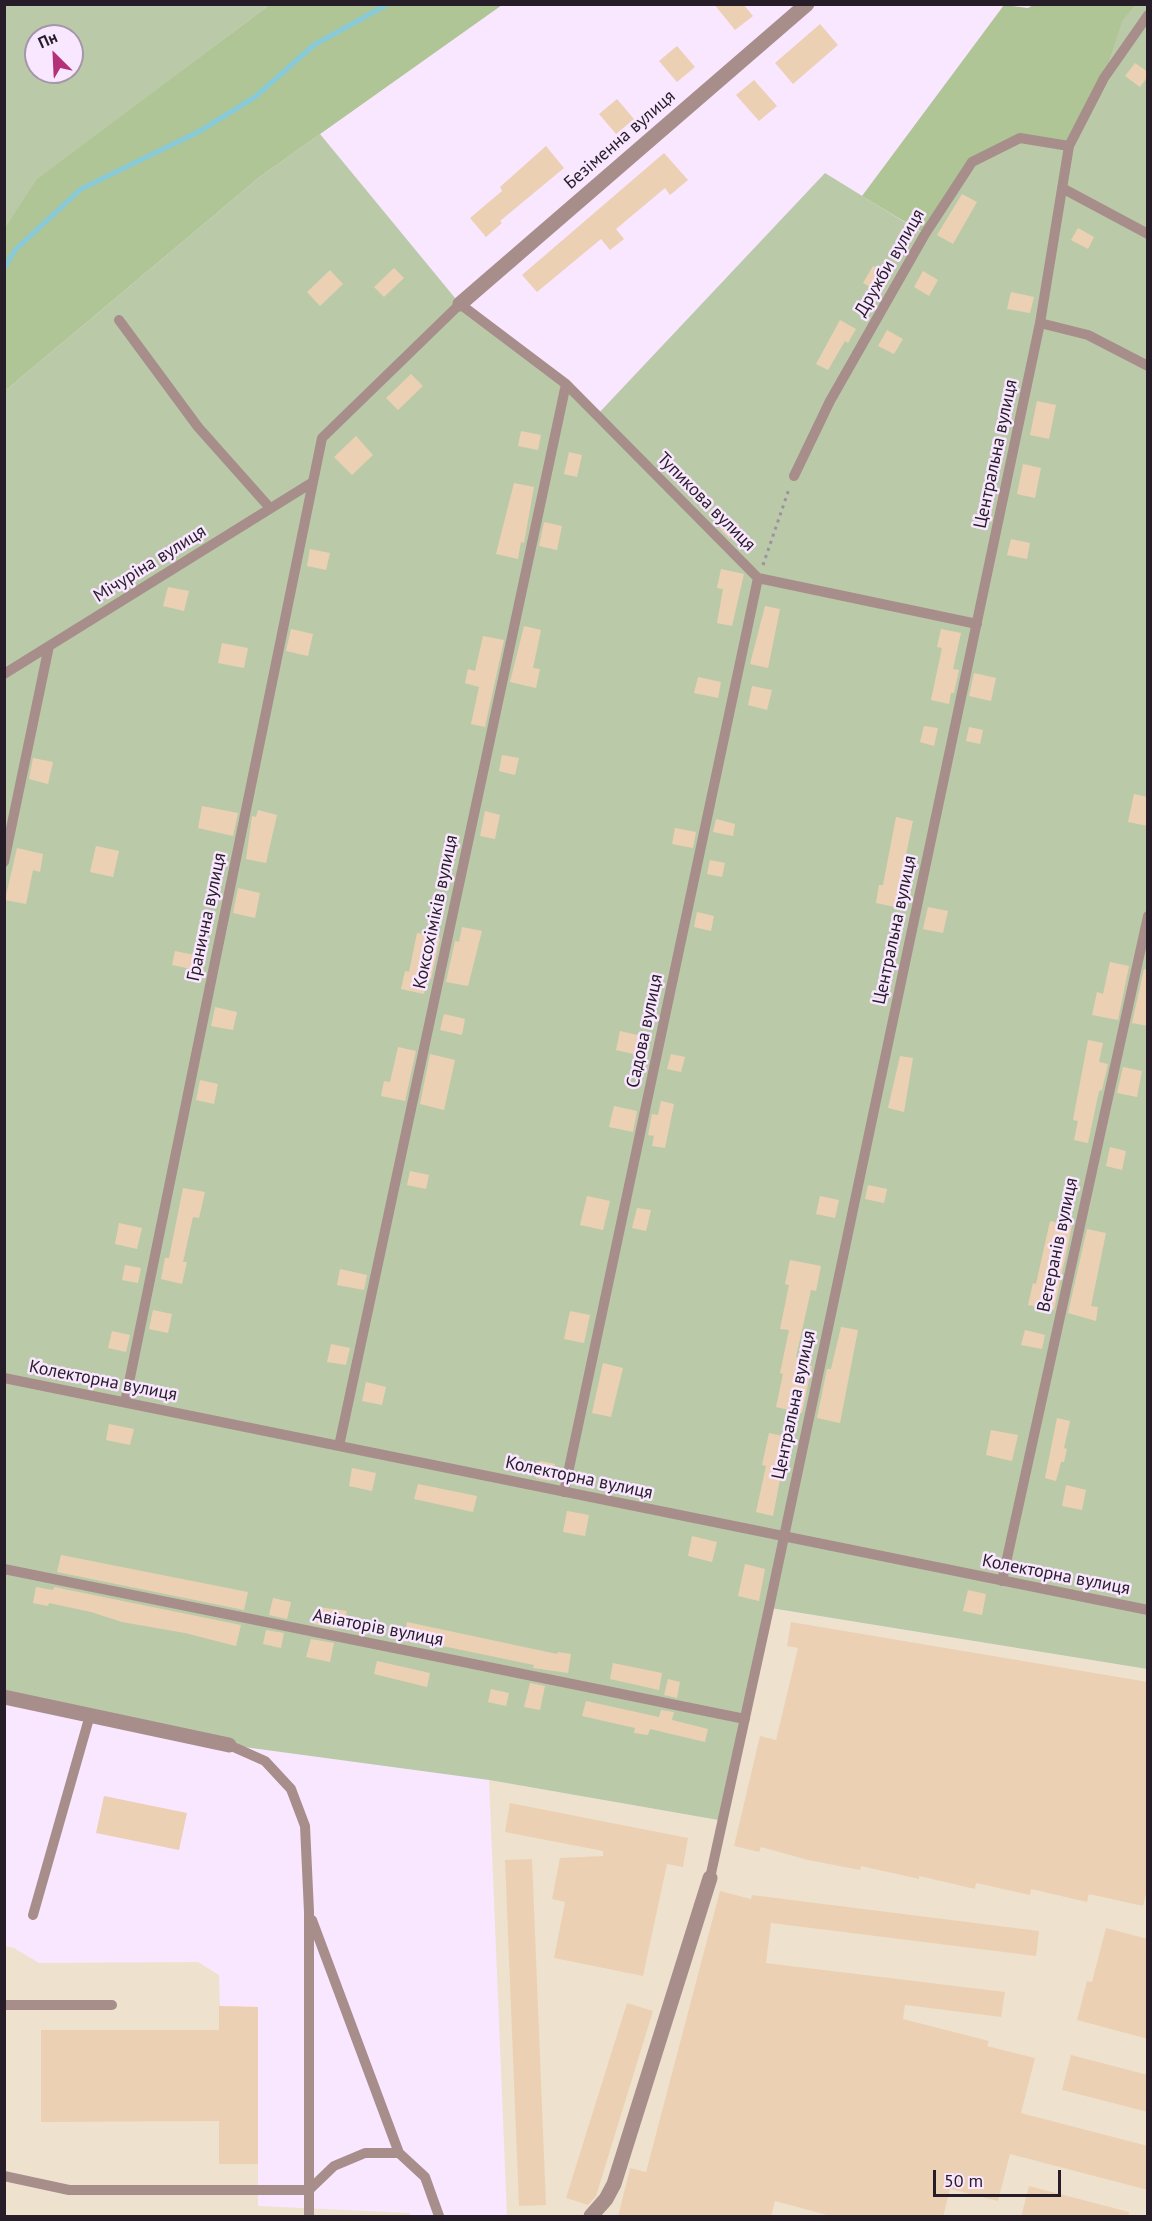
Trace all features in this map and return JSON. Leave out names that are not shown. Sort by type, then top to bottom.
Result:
[{"type":"street","name":"Безіменна вулиця","points":[[460,304],[807,4]]},
{"type":"street","points":[[4,1697],[229,1745]]},
{"type":"street","points":[[591,2217],[606,2199],[614,2184],[710,1878]]},
{"type":"lane","name":"Центральна вулиця","points":[[710,1878],[746,1719],[1040,323],[1069,146],[1104,78],[1148,15]]},
{"type":"lane","name":"Дружби вулиця","points":[[794,476],[830,401],[925,234],[972,162],[1020,138],[1069,146]]},
{"type":"lane","points":[[1062,188],[1148,234]]},
{"type":"lane","name":"Тупикова вулиця","points":[[460,304],[566,384],[758,578],[977,624]]},
{"type":"lane","name":"Гранична вулиця","points":[[125,1402],[322,438],[460,304]]},
{"type":"lane","points":[[119,320],[198,427],[270,508]]},
{"type":"lane","points":[[1040,323],[1088,335],[1148,366]]},
{"type":"lane","name":"Коксохіміків вулиця","points":[[339,1446],[566,384]]},
{"type":"lane","name":"Мічуріна вулиця","points":[[4,674],[313,482]]},
{"type":"lane","name":"Садова вулиця","points":[[564,1492],[758,578]]},
{"type":"lane","points":[[4,862],[49,646]]},
{"type":"lane","name":"Ветеранів вулиця","points":[[1002,1581],[1148,916]]},
{"type":"lane","name":"Колекторна вулиця","points":[[4,1378],[1148,1610]]},
{"type":"lane","name":"Авіаторів вулиця","points":[[4,1569],[746,1719]]},
{"type":"lane","points":[[33,1915],[90,1715]]},
{"type":"lane","points":[[229,1745],[265,1761],[291,1789],[305,1827],[309,1912],[309,2217]]},
{"type":"lane","points":[[309,1912],[399,2153],[425,2177],[439,2211],[439,2217]]},
{"type":"lane","points":[[4,2005],[112,2005]]},
{"type":"lane","points":[[4,2176],[69,2190],[309,2190],[334,2166],[354,2157],[365,2153],[399,2153]]},
{"type":"path","points":[[758,578],[794,476]]},
{"type":"shaded area","points":[[769,1608],[1147,1669],[1147,2216],[507,2216],[489,1780],[724,1821]]},
{"type":"shaded area","points":[[5,1946],[14,1948],[39,1963],[198,1962],[219,1975],[220,2006],[258,2007],[258,2206],[410,2213],[410,2216],[5,2216]]},
{"type":"green space","points":[[1035,4],[1136,5],[1123,20],[1104,78],[1069,146],[1020,138],[972,162],[925,234],[862,196],[1004,5],[1028,8]]},
{"type":"green space","points":[[5,5],[269,5],[38,179],[5,227]]},
{"type":"green space","points":[[269,5],[502,5],[261,176],[5,391],[5,227],[37,179]]},
{"type":"green space","points":[[1136,5],[1147,5],[1147,1669],[770,1608],[724,1821],[489,1780],[229,1745],[5,1697],[5,391],[261,176],[320,134],[460,304],[597,415],[825,173],[924,234],[972,162],[1104,78],[1123,19]]},
{"type":"building","points":[[714,4],[743,4],[753,16],[735,30]]},
{"type":"building","points":[[820,24],[838,45],[793,84],[775,63]]},
{"type":"building","points":[[677,46],[695,67],[677,82],[659,61]]},
{"type":"building","points":[[1135,63],[1148,72],[1148,76],[1140,87],[1125,76]]},
{"type":"building","points":[[754,80],[777,106],[759,121],[736,95]]},
{"type":"building","points":[[617,99],[634,119],[616,134],[599,114]]},
{"type":"building","points":[[546,146],[564,168],[500,221],[502,223],[486,237],[470,218],[502,191],[500,187]]},
{"type":"building","points":[[664,153],[688,180],[670,195],[665,188],[616,229],[624,239],[610,250],[601,239],[537,292],[522,275]]},
{"type":"building","points":[[962,194],[977,202],[953,244],[937,235]]},
{"type":"building","points":[[1078,228],[1094,237],[1088,249],[1071,240]]},
{"type":"building","points":[[873,266],[889,276],[879,292],[863,283]]},
{"type":"building","points":[[394,268],[404,278],[384,297],[374,287]]},
{"type":"building","points":[[330,270],[343,284],[320,306],[307,292]]},
{"type":"building","points":[[923,271],[938,280],[929,296],[914,287]]},
{"type":"building","points":[[1011,292],[1034,297],[1030,313],[1007,309]]},
{"type":"building","points":[[840,320],[856,329],[848,343],[845,341],[828,370],[816,364]]},
{"type":"building","points":[[887,330],[903,339],[894,354],[878,346]]},
{"type":"building","points":[[411,374],[423,386],[398,410],[386,398]]},
{"type":"building","points":[[1037,401],[1056,405],[1049,439],[1030,435]]},
{"type":"building","points":[[521,431],[541,435],[538,450],[518,446]]},
{"type":"building","points":[[356,436],[373,455],[352,475],[334,457]]},
{"type":"building","points":[[569,452],[582,455],[577,477],[564,474]]},
{"type":"building","points":[[1023,464],[1041,468],[1035,498],[1017,494]]},
{"type":"building","points":[[514,483],[534,487],[524,543],[521,542],[518,559],[496,554]]},
{"type":"building","points":[[726,517],[739,524],[730,539],[719,528]]},
{"type":"building","points":[[544,522],[562,526],[557,550],[539,546]]},
{"type":"building","points":[[1011,539],[1030,543],[1027,559],[1007,555]]},
{"type":"building","points":[[310,549],[330,553],[326,570],[307,566]]},
{"type":"building","points":[[721,569],[744,574],[732,626],[717,623],[723,589],[717,588]]},
{"type":"building","points":[[168,587],[189,591],[184,611],[163,606]]},
{"type":"building","points":[[765,606],[780,609],[768,668],[750,664]]},
{"type":"building","points":[[524,626],[541,630],[533,668],[540,669],[536,688],[510,682]]},
{"type":"building","points":[[291,629],[313,634],[308,656],[286,651]]},
{"type":"building","points":[[941,629],[961,633],[953,669],[959,670],[949,704],[931,700],[942,648],[937,647]]},
{"type":"building","points":[[483,636],[504,640],[485,727],[471,724],[479,687],[465,683],[468,669],[475,671]]},
{"type":"building","points":[[222,643],[248,648],[244,668],[218,663]]},
{"type":"building","points":[[974,673],[996,678],[991,701],[969,696]]},
{"type":"building","points":[[698,677],[721,682],[718,698],[694,693]]},
{"type":"building","points":[[752,686],[772,690],[767,710],[748,705]]},
{"type":"building","points":[[924,726],[938,728],[934,746],[920,742]]},
{"type":"building","points":[[969,727],[983,730],[980,744],[966,741]]},
{"type":"building","points":[[502,755],[519,758],[515,775],[499,771]]},
{"type":"building","points":[[33,758],[53,762],[48,784],[29,779]]},
{"type":"building","points":[[1134,794],[1148,797],[1148,826],[1128,822]]},
{"type":"building","points":[[202,806],[238,813],[233,836],[198,828]]},
{"type":"building","points":[[258,810],[277,815],[266,863],[246,859],[252,816],[256,817]]},
{"type":"building","points":[[485,811],[500,815],[495,839],[480,836]]},
{"type":"building","points":[[896,817],[913,821],[904,864],[907,865],[895,907],[876,903],[879,885],[883,885]]},
{"type":"building","points":[[716,819],[735,824],[733,836],[713,832]]},
{"type":"building","points":[[675,828],[696,832],[693,848],[672,844]]},
{"type":"building","points":[[96,846],[119,851],[113,877],[90,872]]},
{"type":"building","points":[[17,848],[43,854],[40,872],[33,870],[26,904],[5,900]]},
{"type":"building","points":[[710,860],[725,863],[722,877],[707,874]]},
{"type":"building","points":[[238,888],[260,893],[255,918],[233,913]]},
{"type":"building","points":[[928,907],[948,911],[943,933],[923,929]]},
{"type":"building","points":[[697,912],[714,916],[711,931],[694,927]]},
{"type":"building","points":[[462,927],[482,931],[468,986],[446,982],[455,941],[459,942]]},
{"type":"building","points":[[417,933],[440,938],[431,979],[427,978],[424,994],[401,989],[405,971],[409,972]]},
{"type":"building","points":[[175,951],[204,957],[201,971],[172,965]]},
{"type":"building","points":[[1110,962],[1129,966],[1118,1020],[1092,1015],[1097,992],[1103,994]]},
{"type":"building","points":[[1144,969],[1148,970],[1148,1026],[1132,1023]]},
{"type":"building","points":[[215,1007],[237,1012],[233,1030],[211,1026]]},
{"type":"building","points":[[444,1014],[465,1019],[462,1035],[440,1030]]},
{"type":"building","points":[[620,1031],[646,1037],[642,1056],[616,1050]]},
{"type":"building","points":[[1088,1040],[1103,1043],[1099,1062],[1108,1064],[1102,1090],[1099,1091],[1088,1143],[1074,1140],[1078,1121],[1073,1120]]},
{"type":"building","points":[[398,1047],[416,1051],[405,1101],[381,1096],[384,1081],[390,1082]]},
{"type":"building","points":[[430,1054],[455,1060],[444,1110],[420,1104]]},
{"type":"building","points":[[671,1054],[685,1057],[681,1072],[667,1069]]},
{"type":"building","points":[[900,1056],[913,1058],[904,1112],[888,1108]]},
{"type":"building","points":[[1123,1067],[1142,1071],[1137,1097],[1117,1093]]},
{"type":"building","points":[[200,1080],[218,1084],[214,1104],[196,1100]]},
{"type":"building","points":[[661,1101],[674,1104],[665,1148],[652,1146],[654,1136],[648,1135],[652,1114],[658,1115]]},
{"type":"building","points":[[614,1106],[637,1111],[633,1132],[609,1127]]},
{"type":"building","points":[[1110,1147],[1126,1151],[1122,1170],[1106,1166]]},
{"type":"building","points":[[410,1171],[429,1175],[426,1189],[407,1185]]},
{"type":"building","points":[[868,1185],[887,1189],[884,1203],[865,1199]]},
{"type":"building","points":[[183,1188],[205,1192],[199,1218],[193,1217],[183,1262],[187,1262],[182,1284],[161,1279],[165,1258],[169,1258]]},
{"type":"building","points":[[587,1196],[610,1201],[603,1230],[580,1225]]},
{"type":"building","points":[[820,1196],[839,1200],[835,1218],[816,1214]]},
{"type":"building","points":[[637,1208],[651,1210],[646,1231],[632,1228]]},
{"type":"building","points":[[1050,1221],[1072,1226],[1054,1310],[1028,1305],[1033,1283],[1036,1284]]},
{"type":"building","points":[[119,1223],[142,1228],[137,1249],[115,1244]]},
{"type":"building","points":[[1087,1229],[1106,1233],[1091,1306],[1098,1307],[1096,1321],[1068,1313]]},
{"type":"building","points":[[790,1260],[821,1266],[816,1291],[811,1290],[796,1357],[806,1359],[805,1364],[812,1366],[802,1413],[776,1407],[789,1330],[780,1329],[789,1285],[785,1284]]},
{"type":"building","points":[[125,1265],[141,1268],[138,1283],[122,1280]]},
{"type":"building","points":[[340,1269],[367,1275],[364,1290],[337,1285]]},
{"type":"building","points":[[153,1310],[172,1314],[168,1333],[149,1329]]},
{"type":"building","points":[[570,1311],[590,1315],[584,1343],[564,1339]]},
{"type":"building","points":[[841,1327],[858,1330],[840,1423],[817,1418],[827,1369],[831,1369]]},
{"type":"building","points":[[1025,1330],[1045,1335],[1042,1349],[1021,1345]]},
{"type":"building","points":[[112,1331],[130,1335],[126,1352],[108,1348]]},
{"type":"building","points":[[331,1344],[350,1348],[346,1365],[327,1362]]},
{"type":"building","points":[[603,1363],[623,1368],[611,1417],[592,1413]]},
{"type":"building","points":[[366,1382],[386,1387],[382,1405],[362,1401]]},
{"type":"building","points":[[1057,1418],[1070,1421],[1064,1448],[1067,1449],[1064,1462],[1061,1462],[1056,1481],[1045,1478]]},
{"type":"building","points":[[109,1424],[134,1429],[130,1445],[106,1440]]},
{"type":"building","points":[[991,1430],[1018,1435],[1012,1461],[986,1455]]},
{"type":"building","points":[[769,1433],[788,1437],[773,1516],[756,1512],[766,1466],[762,1465]]},
{"type":"building","points":[[540,1461],[555,1464],[551,1481],[536,1478]]},
{"type":"building","points":[[352,1468],[376,1473],[372,1491],[349,1486]]},
{"type":"building","points":[[418,1484],[477,1496],[473,1512],[414,1499]]},
{"type":"building","points":[[1066,1485],[1086,1490],[1082,1510],[1062,1506]]},
{"type":"building","points":[[567,1511],[589,1515],[585,1536],[563,1532]]},
{"type":"building","points":[[692,1536],[717,1542],[712,1562],[688,1556]]},
{"type":"building","points":[[61,1555],[248,1592],[244,1610],[57,1572]]},
{"type":"building","points":[[745,1564],[765,1569],[759,1601],[738,1596]]},
{"type":"building","points":[[36,1587],[53,1590],[54,1587],[241,1625],[236,1646],[185,1633],[122,1622],[91,1612],[49,1603],[48,1606],[33,1603]]},
{"type":"building","points":[[968,1590],[986,1594],[982,1615],[963,1611]]},
{"type":"building","points":[[273,1598],[291,1602],[287,1619],[269,1615]]},
{"type":"building","points":[[318,1607],[347,1611],[343,1627],[337,1626],[337,1629],[314,1624]]},
{"type":"building","points":[[407,1622],[557,1654],[558,1652],[571,1654],[568,1673],[533,1668],[534,1665],[404,1638]]},
{"type":"building","points":[[791,1622],[1148,1682],[1148,1885],[1143,1906],[1089,1894],[1087,1902],[1031,1889],[1030,1895],[976,1883],[975,1889],[919,1876],[919,1879],[861,1866],[860,1870],[808,1860],[761,1847],[759,1852],[734,1846],[760,1736],[776,1740],[798,1648],[787,1646]]},
{"type":"building","points":[[266,1630],[284,1633],[281,1648],[263,1644]]},
{"type":"building","points":[[311,1639],[334,1643],[330,1662],[306,1657]]},
{"type":"building","points":[[377,1661],[430,1673],[427,1687],[374,1674]]},
{"type":"building","points":[[613,1663],[662,1673],[659,1690],[610,1679]]},
{"type":"building","points":[[668,1679],[680,1682],[677,1698],[664,1695]]},
{"type":"building","points":[[530,1683],[545,1686],[540,1710],[524,1707]]},
{"type":"building","points":[[491,1689],[509,1693],[506,1706],[488,1702]]},
{"type":"building","points":[[586,1701],[659,1717],[661,1710],[674,1712],[672,1720],[708,1729],[705,1742],[650,1729],[648,1735],[634,1733],[635,1728],[582,1716]]},
{"type":"building","points":[[104,1796],[187,1813],[179,1850],[96,1833]]},
{"type":"building","points":[[510,1803],[688,1838],[683,1867],[667,1864],[643,1976],[554,1958],[565,1902],[552,1899],[560,1858],[603,1856],[603,1851],[505,1832]]},
{"type":"building","points":[[532,1859],[546,2205],[519,2206],[505,1860]]},
{"type":"building","points":[[720,1891],[751,1899],[752,1895],[1039,1931],[1036,1956],[771,1923],[766,1963],[1005,1992],[1001,2017],[905,2005],[903,2019],[989,2041],[987,2046],[1035,2058],[1021,2113],[1148,2146],[1148,2190],[1010,2154],[998,2201],[950,2189],[943,2217],[834,2217],[775,2201],[771,2217],[618,2217],[630,2168],[646,2172]]},
{"type":"building","points":[[1106,1928],[1148,1939],[1148,2039],[1077,2020],[1087,1981],[1092,1982]]},
{"type":"building","points":[[627,2003],[653,2011],[596,2196],[588,2205],[566,2198]]},
{"type":"building","points":[[219,2006],[258,2007],[258,2164],[219,2164],[219,2121],[41,2122],[41,2030],[219,2030]]},
{"type":"building","points":[[1071,2055],[1148,2075],[1148,2112],[1062,2090]]},
{"type":"building","points":[[1029,2186],[1129,2212],[1128,2217],[1021,2217]]},
{"type":"waterway","points":[[4,268],[15,250],[81,189],[200,131],[255,97],[314,45],[388,4]]}]
